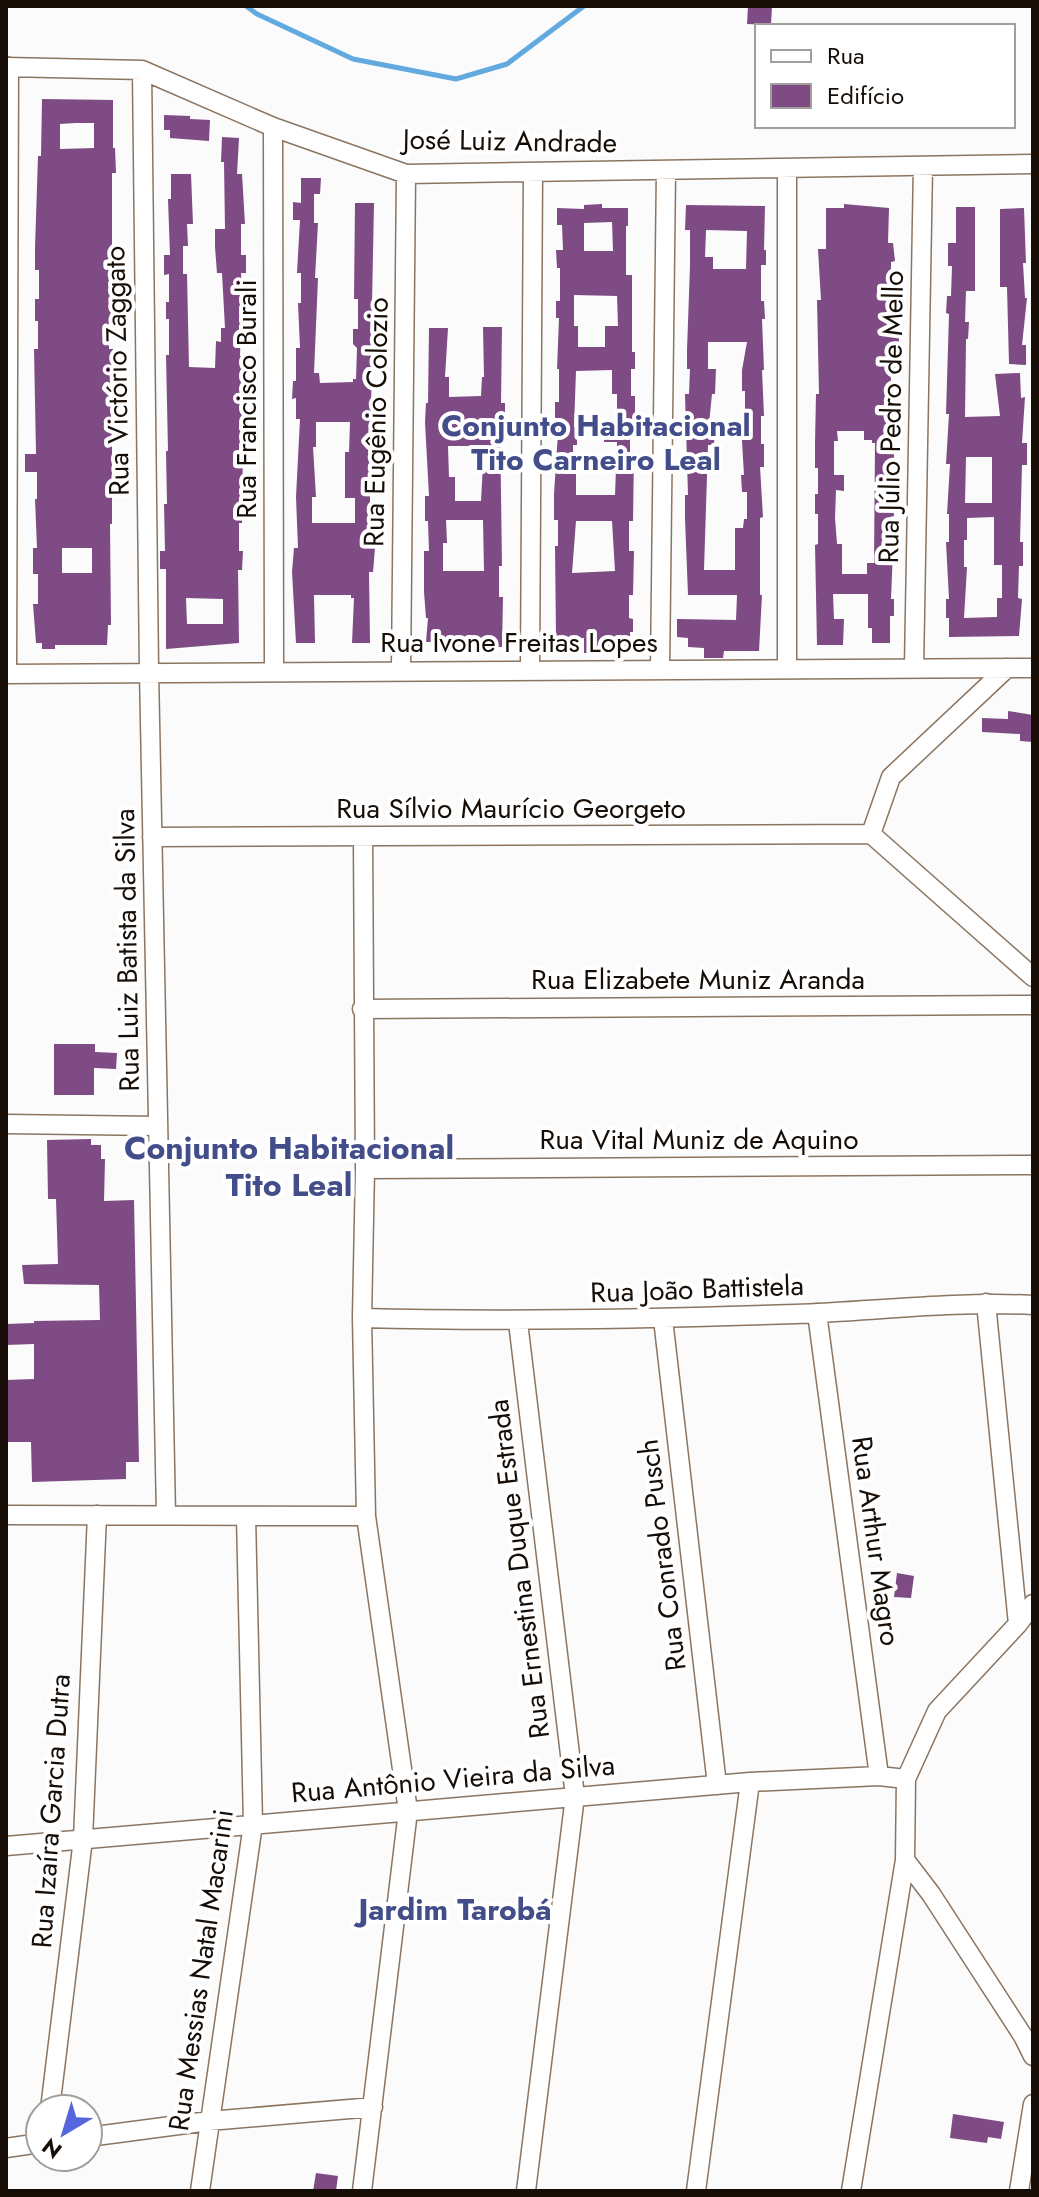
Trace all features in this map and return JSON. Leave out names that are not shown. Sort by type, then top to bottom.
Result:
[{"type":"street","name":"José Luiz Andrade","points":[[8,67],[142,70],[273,127],[406,174],[1033,164]]},
{"type":"street","points":[[7,674],[8,67]]},
{"type":"street","name":"Rua Victório Zaggato","points":[[142,70],[149,671]]},
{"type":"street","name":"Rua Francisco Burali","points":[[273,127],[274,671]]},
{"type":"street","name":"Rua Júlio Pedro de Mello","points":[[914,668],[923,166]]},
{"type":"street","points":[[787,168],[787,669]]},
{"type":"street","points":[[660,669],[666,170]]},
{"type":"street","points":[[530,670],[533,172]]},
{"type":"street","name":"Rua Eugênio Colozio","points":[[401,670],[406,174]]},
{"type":"street","points":[[1007,668],[891,777],[871,834],[1033,977]]},
{"type":"street","name":"Rua Ivone Freitas Lopes","points":[[7,674],[1033,668]]},
{"type":"street","name":"Rua Luiz Batista da Silva","points":[[149,671],[166,1515]]},
{"type":"street","name":"Rua Sílvio Maurício Georgeto","points":[[152,837],[871,834]]},
{"type":"street","points":[[362,2191],[408,1811],[366,1516],[362,1318],[365,1169],[363,836]]},
{"type":"street","name":"Rua Elizabete Muniz Aranda","points":[[362,1009],[1033,1005]]},
{"type":"street","points":[[6,1124],[158,1126]]},
{"type":"street","name":"Rua Vital Muniz de Aquino","points":[[365,1169],[1033,1165]]},
{"type":"street","points":[[986,1303],[1018,1624]]},
{"type":"street","name":"Rua João Battistela","points":[[362,1318],[518,1322],[817,1313],[986,1303],[1033,1305]]},
{"type":"street","name":"Rua Arthur Magro","points":[[817,1313],[879,1776]]},
{"type":"street","name":"Rua Conrado Pusch","points":[[663,1319],[717,1785]]},
{"type":"street","name":"Rua Ernestina Duque Estrada","points":[[518,1322],[575,1796],[526,2191]]},
{"type":"street","points":[[6,1515],[366,1516]]},
{"type":"street","name":"Rua Izaíra Garcia Dutra","points":[[52,2093],[83,1839],[97,1515]]},
{"type":"street","name":"Rua Messias Natal Macarini","points":[[200,2191],[253,1824],[246,1516]]},
{"type":"street","points":[[851,2191],[905,1860],[906,1779],[937,1711],[1033,1604]]},
{"type":"street","name":"Rua Antônio Vieira da Silva","points":[[6,1846],[750,1782],[879,1776],[906,1779]]},
{"type":"street","points":[[696,2191],[750,1782]]},
{"type":"street","points":[[905,1860],[965,1946],[1033,2056]]},
{"type":"street","points":[[1019,2191],[1033,2104]]},
{"type":"street","points":[[104,2135],[209,2121],[373,2107]]},
{"type":"building","points":[[748,6],[772,6],[771,24],[747,24]]},
{"type":"building","points":[[42,99],[113,100],[116,173],[112,173],[112,249],[117,249],[117,271],[112,271],[114,324],[109,324],[113,375],[110,375],[111,625],[108,625],[107,645],[55,645],[55,649],[42,649],[42,643],[36,643],[33,604],[38,604],[38,574],[33,574],[33,548],[37,548],[37,472],[25,472],[25,454],[36,454],[34,349],[38,349],[35,299],[39,299],[39,270],[35,270],[35,248],[38,156],[41,156]],"holes":[[[94,123],[94,148],[60,149],[60,124]],[[62,548],[92,548],[92,573],[62,573]]]},
{"type":"building","points":[[164,115],[210,120],[209,141],[170,138],[170,130],[164,130]]},
{"type":"building","points":[[222,137],[239,138],[237,174],[242,174],[245,224],[241,224],[241,255],[246,255],[246,273],[241,273],[244,323],[241,323],[240,356],[243,356],[242,405],[246,449],[243,449],[242,523],[239,523],[239,551],[243,551],[242,570],[238,570],[239,643],[166,649],[166,569],[160,569],[160,551],[165,551],[164,504],[167,504],[166,355],[169,355],[169,319],[166,319],[166,302],[169,302],[169,274],[164,275],[164,255],[170,255],[168,199],[171,199],[171,174],[191,174],[193,224],[187,224],[188,246],[183,246],[183,274],[187,274],[189,367],[215,368],[216,341],[221,342],[221,328],[225,328],[222,273],[217,273],[215,247],[215,229],[225,229],[224,162],[221,162]],"holes":[[[186,598],[223,599],[223,624],[187,624]]]},
{"type":"building","points":[[301,178],[321,178],[320,194],[314,194],[314,223],[318,223],[315,278],[318,278],[314,373],[319,373],[320,383],[353,382],[356,379],[357,348],[353,344],[353,329],[358,329],[358,299],[354,299],[355,203],[374,203],[371,354],[375,355],[375,371],[372,371],[371,403],[375,403],[370,504],[374,504],[375,548],[373,572],[369,572],[370,643],[352,643],[354,598],[351,595],[314,595],[315,643],[296,643],[292,572],[294,548],[298,548],[296,497],[300,419],[296,419],[296,398],[292,399],[293,381],[296,381],[296,348],[300,348],[298,303],[301,303],[301,273],[297,273],[300,220],[293,220],[293,202],[301,203]],"holes":[[[316,422],[350,422],[349,452],[345,452],[345,498],[355,498],[355,523],[312,523],[312,497],[316,497],[313,447],[316,447]]]},
{"type":"building","points":[[844,204],[889,208],[888,243],[893,243],[895,261],[891,262],[891,292],[895,292],[895,326],[899,326],[896,368],[890,368],[894,415],[888,416],[889,443],[894,443],[894,468],[890,468],[894,516],[890,517],[890,550],[893,550],[891,599],[894,599],[894,616],[890,616],[890,643],[872,643],[872,628],[868,628],[868,594],[833,594],[834,619],[844,619],[843,645],[817,645],[815,545],[818,544],[818,514],[815,514],[815,494],[818,494],[818,468],[815,468],[815,443],[816,394],[819,394],[817,300],[821,300],[818,249],[826,249],[826,208],[844,208]],"holes":[[[837,431],[864,431],[864,440],[875,443],[874,563],[867,563],[867,574],[842,574],[842,544],[837,544],[835,518],[836,490],[844,491],[844,475],[834,475],[834,441],[838,441]]]},
{"type":"building","points":[[584,205],[628,208],[626,275],[632,275],[632,352],[635,352],[635,369],[631,369],[631,396],[635,396],[635,419],[617,419],[617,394],[612,394],[612,370],[576,371],[574,427],[577,427],[577,445],[573,445],[576,495],[615,495],[617,442],[604,442],[604,426],[630,426],[630,452],[634,452],[633,521],[629,521],[629,551],[634,551],[629,618],[633,619],[633,632],[630,632],[630,647],[613,647],[613,653],[584,653],[584,638],[556,638],[555,546],[558,546],[558,520],[554,520],[554,494],[559,418],[555,418],[555,402],[559,402],[559,318],[556,318],[556,301],[560,301],[560,268],[557,268],[556,250],[563,250],[562,225],[557,225],[557,208],[584,209]],"holes":[[[612,222],[613,251],[584,251],[584,223]],[[574,295],[617,296],[618,326],[605,326],[605,347],[578,347],[578,326],[574,326]],[[576,521],[612,521],[615,571],[572,573]]]},
{"type":"building","points":[[686,205],[765,206],[766,265],[761,265],[761,301],[764,301],[765,319],[762,319],[764,416],[761,416],[761,444],[764,444],[764,467],[760,467],[763,517],[760,518],[762,595],[759,651],[724,651],[723,658],[704,658],[704,648],[688,647],[688,638],[677,637],[677,619],[736,620],[737,595],[688,595],[685,394],[689,394],[690,369],[687,369],[687,350],[690,230],[685,230]],"holes":[[[706,230],[747,231],[746,269],[713,269],[713,257],[705,257]],[[708,342],[747,342],[742,370],[745,424],[741,424],[742,492],[747,492],[747,519],[744,519],[743,528],[735,528],[735,570],[704,570],[708,445],[714,445],[715,424],[709,424],[716,369],[708,369]]]},
{"type":"building","points":[[956,207],[975,207],[975,291],[966,291],[965,322],[969,322],[965,417],[1000,416],[995,374],[1020,373],[1021,398],[1025,397],[1022,443],[1027,443],[1027,465],[1022,465],[1020,542],[1023,542],[1023,566],[1019,566],[1018,598],[1022,599],[1019,636],[949,637],[946,542],[949,542],[950,464],[946,464],[949,414],[946,414],[949,314],[946,313],[947,296],[951,296],[952,266],[948,266],[948,243],[956,243]],"holes":[[[966,457],[992,457],[992,503],[965,503]],[[994,517],[994,565],[1002,565],[1002,598],[997,598],[997,617],[964,618],[967,518]]]},
{"type":"building","points":[[1024,208],[1026,263],[1023,263],[1027,298],[1022,345],[1026,345],[1026,365],[1009,364],[1007,287],[1000,287],[1000,209]]},
{"type":"building","points":[[483,327],[502,327],[501,403],[505,403],[505,422],[500,422],[502,566],[499,566],[499,597],[503,597],[502,647],[451,648],[451,642],[426,642],[428,618],[424,592],[424,551],[429,551],[425,496],[429,496],[425,422],[429,328],[448,328],[445,377],[449,377],[449,397],[481,396],[484,377]],"holes":[[[448,446],[484,446],[481,501],[455,501],[455,477],[449,477]],[[446,520],[483,520],[484,571],[443,571]]]},
{"type":"building","points":[[1008,711],[1033,715],[1033,742],[1020,741],[1020,734],[982,732],[982,718],[1008,719]]},
{"type":"building","points":[[54,1044],[95,1044],[95,1052],[117,1053],[116,1069],[94,1068],[94,1095],[54,1095]]},
{"type":"building","points":[[91,1139],[91,1145],[101,1145],[101,1159],[105,1159],[104,1201],[134,1200],[139,1462],[126,1462],[126,1479],[32,1482],[31,1442],[6,1442],[6,1380],[34,1379],[34,1344],[6,1345],[6,1324],[100,1320],[99,1285],[24,1284],[22,1265],[58,1264],[56,1199],[48,1199],[47,1140]]},
{"type":"building","points":[[897,1573],[914,1576],[911,1598],[894,1597]]},
{"type":"building","points":[[953,2114],[1004,2122],[1001,2139],[988,2137],[987,2143],[950,2138]]},
{"type":"building","points":[[316,2173],[338,2176],[336,2191],[313,2191]]},
{"type":"waterway","points":[[246,6],[353,59],[456,79],[507,64],[584,6]]},
{"type":"district","name":"Conjunto Habitacional Tito Carneiro Leal","points":[[596,442]]},
{"type":"district","name":"Conjunto Habitacional Tito Leal","points":[[289,1166]]},
{"type":"district","name":"Jardim Tarobá","points":[[455,1909]]}]
